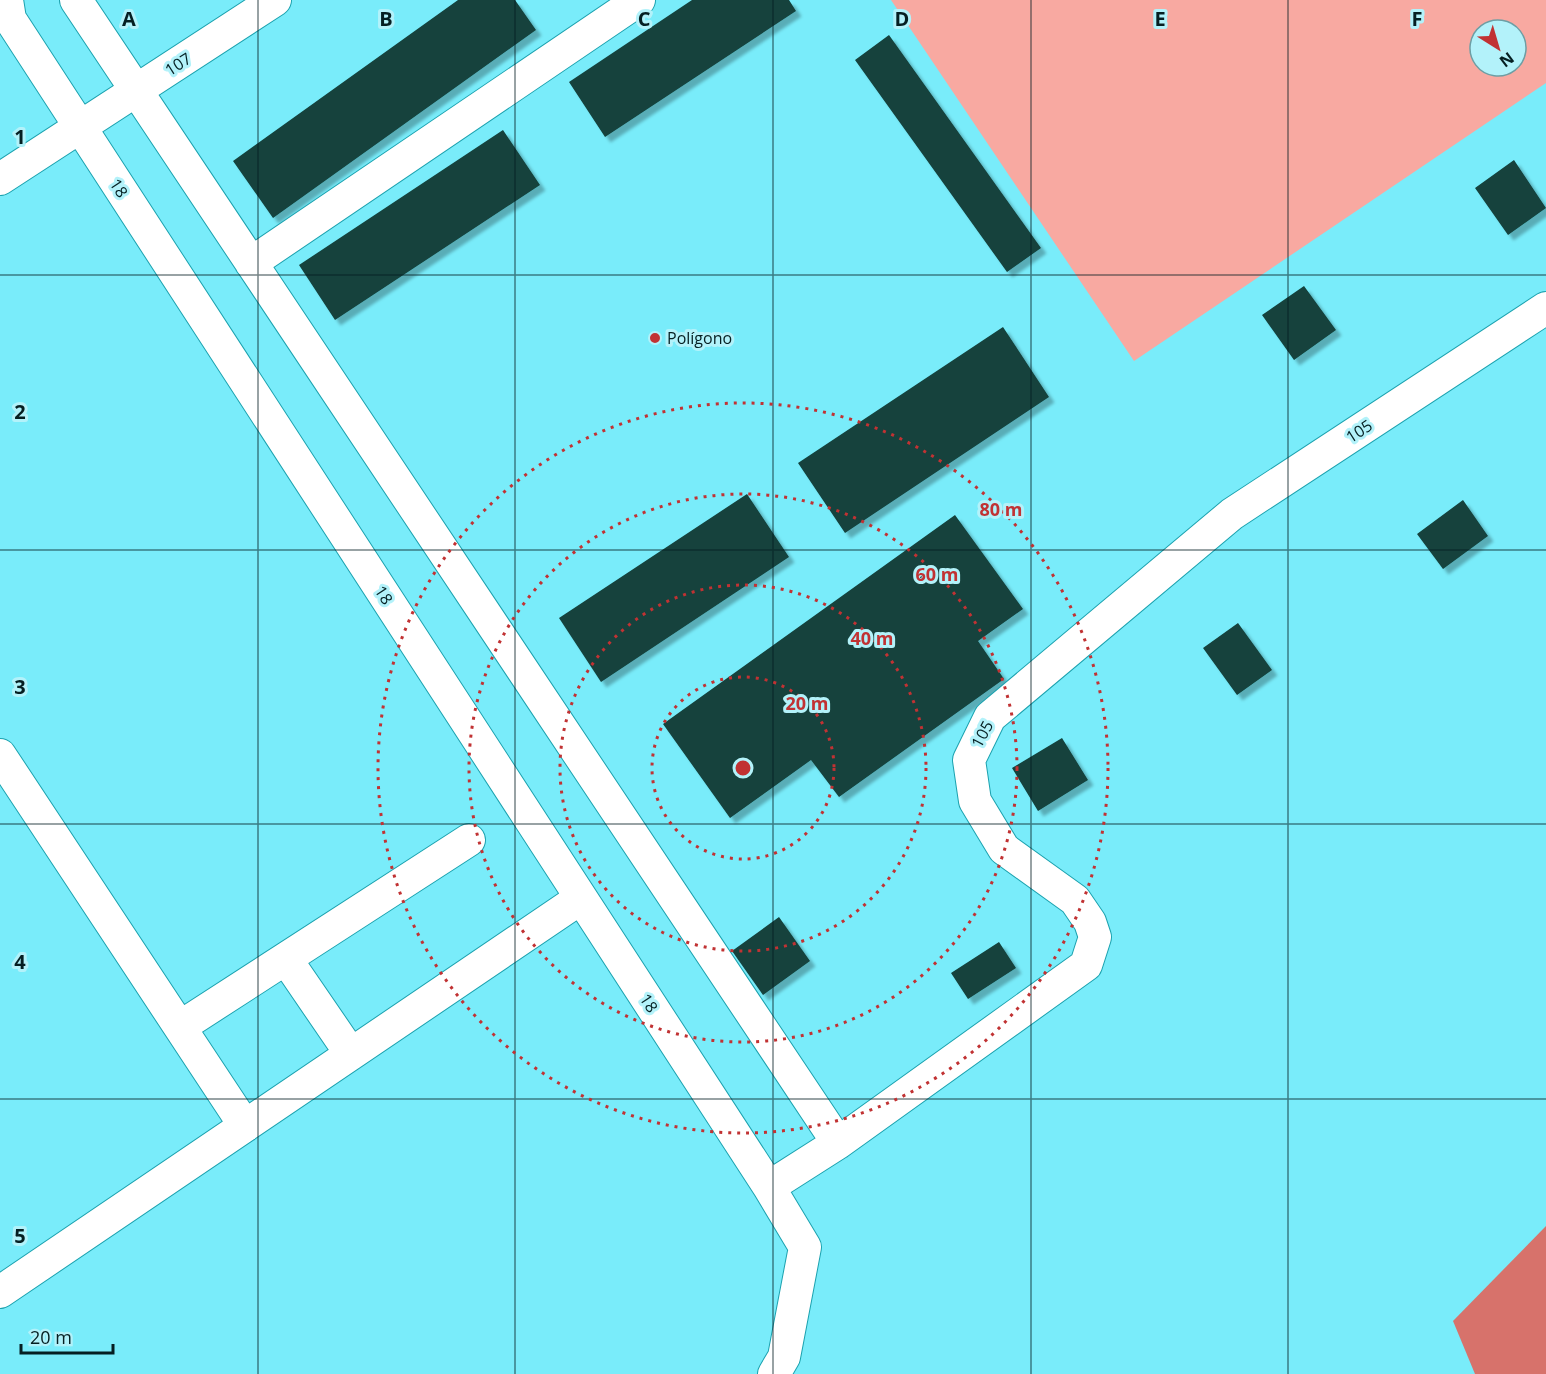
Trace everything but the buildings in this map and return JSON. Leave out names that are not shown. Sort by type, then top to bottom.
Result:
[{"type":"street","name":"18","points":[[7,0],[10,19],[769,1187],[805,1248],[784,1357],[774,1374]]},
{"type":"street","points":[[76,0],[838,1143]]},
{"type":"street","name":"107","points":[[0,179],[275,0]]},
{"type":"street","points":[[251,263],[639,0]]},
{"type":"street","name":"105","points":[[769,1187],[838,1143],[1086,965],[1095,937],[1090,922],[1080,907],[1075,900],[1004,849],[975,801],[969,760],[990,717],[1232,514],[1546,308]]},
{"type":"street","points":[[0,755],[244,1126]]},
{"type":"street","points":[[180,1027],[469,840]]},
{"type":"street","points":[[0,1292],[581,898]]},
{"type":"street","points":[[286,959],[351,1054]]},
{"type":"shaded area","points":[[891,0],[1546,0],[1546,83],[1134,361]]},
{"type":"shaded area","points":[[1546,1226],[1546,1374],[1475,1374],[1453,1321]]},
{"type":"place","name":"Polígono","points":[[655,338]]}]
